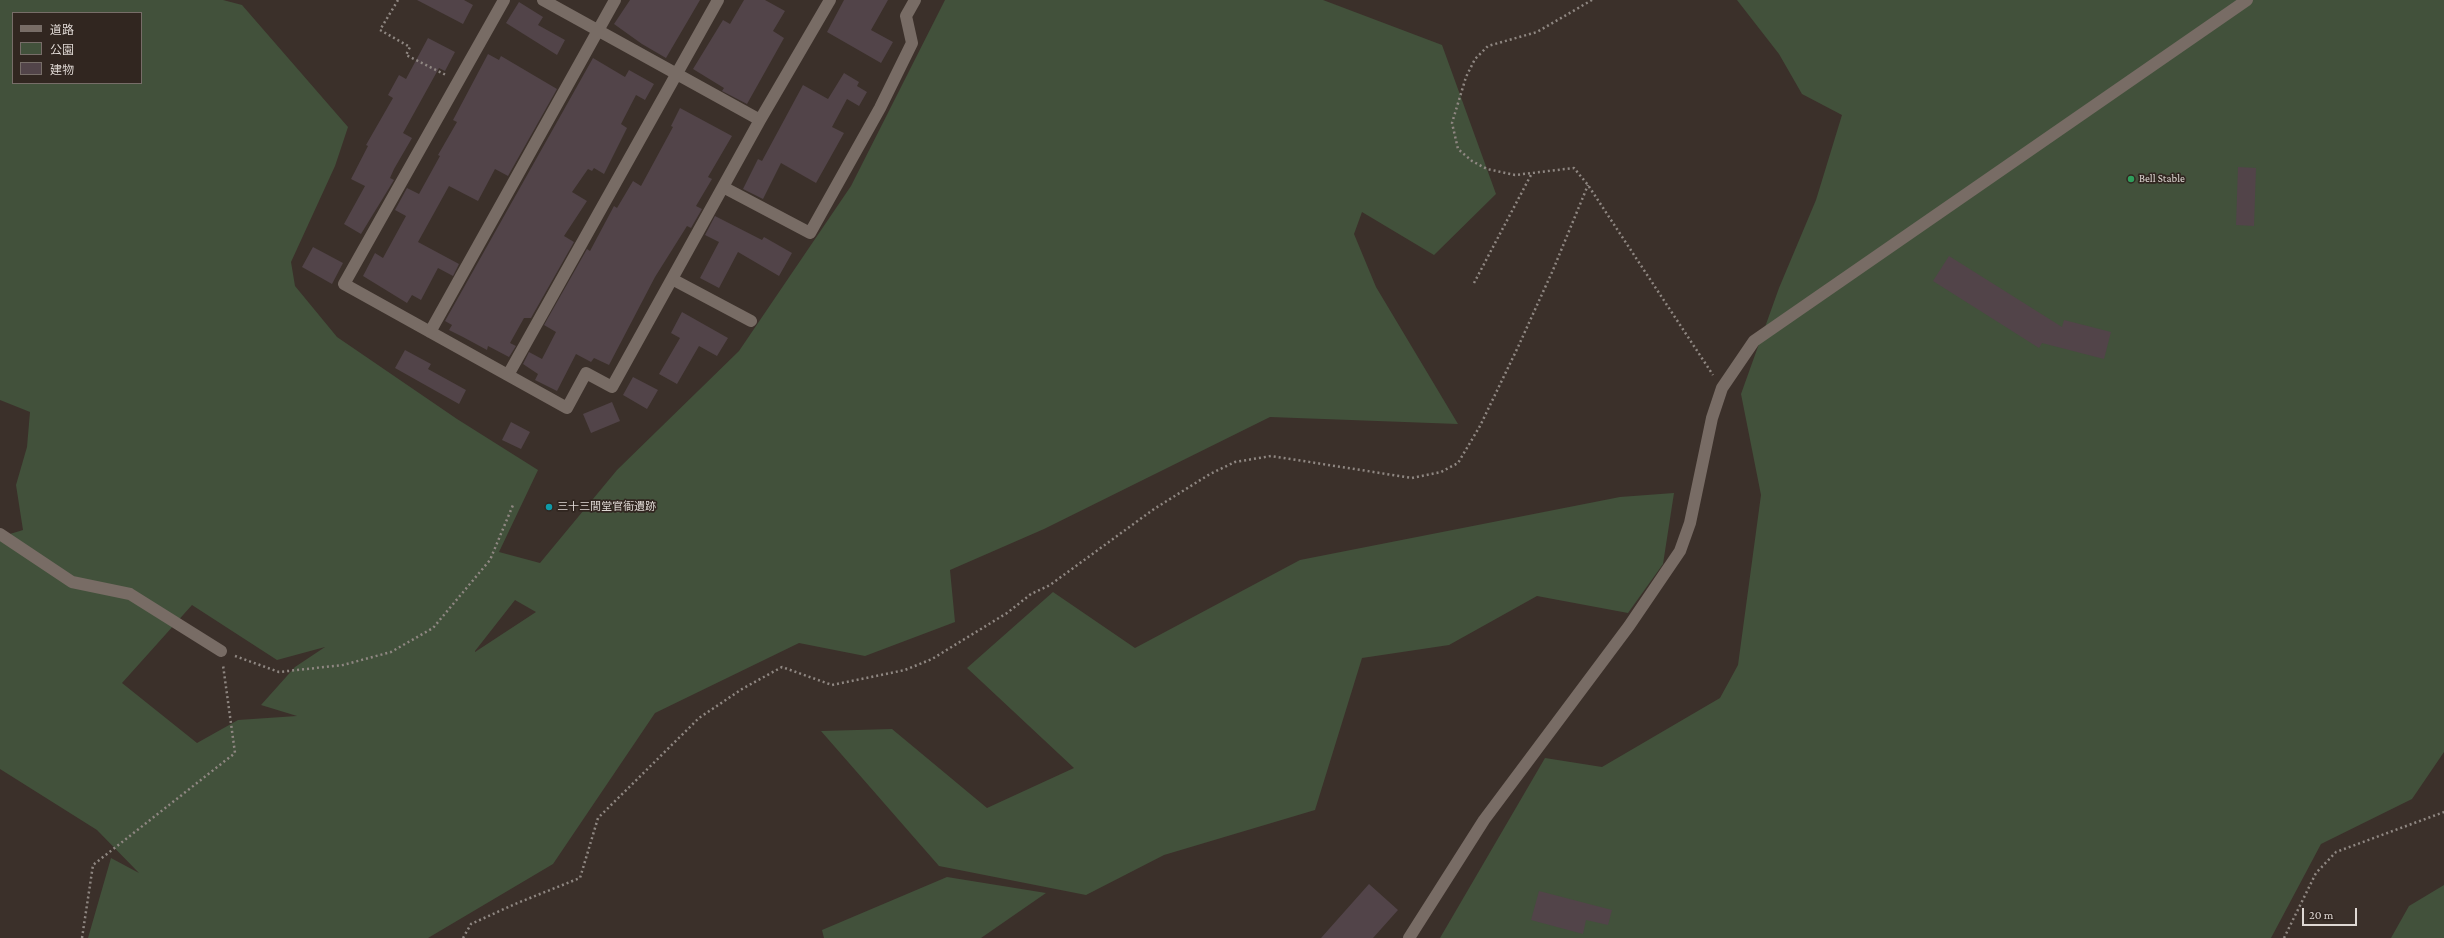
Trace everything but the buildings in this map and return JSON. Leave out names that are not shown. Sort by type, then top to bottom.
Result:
[{"type":"street","points":[[504,0],[344,284],[567,408],[586,373],[612,387],[760,120],[830,0]]},
{"type":"street","points":[[543,0],[760,120]]},
{"type":"street","points":[[430,332],[615,0]]},
{"type":"street","points":[[508,375],[718,0]]},
{"type":"street","points":[[723,188],[810,233],[880,108],[912,43],[906,16],[915,0]]},
{"type":"street","points":[[1409,938],[1484,820],[1629,626],[1680,550],[1690,523],[1712,418],[1722,388],[1754,340],[2247,0]]},
{"type":"street","points":[[672,279],[751,321]]},
{"type":"street","points":[[0,534],[72,582],[130,594],[221,651]]},
{"type":"path","points":[[398,0],[380,30],[410,47],[406,55],[458,81]]},
{"type":"path","points":[[1592,0],[1537,32],[1488,46],[1474,59],[1466,77],[1452,123],[1458,149],[1472,161],[1487,169],[1515,175],[1574,168],[1588,185],[1722,388]]},
{"type":"path","points":[[1474,283],[1532,173]]},
{"type":"path","points":[[462,938],[471,924],[515,904],[580,878],[598,818],[699,718],[742,689],[782,667],[832,686],[906,670],[932,659],[1007,613],[1031,594],[1050,585],[1154,509],[1210,474],[1235,462],[1271,456],[1412,478],[1441,472],[1458,463],[1480,426],[1518,347],[1553,270],[1588,185]]},
{"type":"path","points":[[82,938],[93,864],[235,753],[221,651],[279,672],[343,665],[391,652],[433,628],[438,623],[490,560],[513,505]]},
{"type":"path","points":[[2284,938],[2316,873],[2336,852],[2444,812]]},
{"type":"green space","points":[[0,0],[223,0],[242,5],[348,127],[335,166],[291,262],[295,286],[337,337],[457,419],[538,470],[499,552],[540,563],[617,470],[739,351],[851,186],[945,0],[1323,0],[1442,45],[1496,194],[1434,255],[1362,212],[1354,234],[1376,287],[1458,424],[1270,417],[1044,529],[950,570],[955,622],[865,656],[799,643],[655,713],[553,864],[428,938],[88,938],[111,858],[139,873],[97,830],[0,769],[0,537],[23,530],[16,485],[27,447],[30,412],[0,400]],"holes":[[[515,600],[536,612],[475,652],[475,651]],[[192,605],[277,660],[325,647],[295,667],[261,705],[297,716],[238,720],[197,743],[122,683]]]},
{"type":"green space","points":[[1737,0],[2444,0],[2444,752],[2412,799],[2321,844],[2271,938],[1440,938],[1545,758],[1602,767],[1720,698],[1738,665],[1761,495],[1741,394],[1779,288],[1816,200],[1842,115],[1802,94],[1779,54]]},
{"type":"green space","points":[[1674,493],[1663,564],[1628,613],[1537,596],[1449,645],[1362,658],[1315,810],[1164,855],[1086,895],[939,866],[821,731],[892,729],[987,808],[1074,768],[967,668],[1053,592],[1135,648],[1300,560],[1620,497]]},
{"type":"green space","points":[[947,877],[1046,893],[981,938],[824,938],[822,930]]},
{"type":"green space","points":[[2444,885],[2444,938],[2391,938],[2409,906]]},
{"type":"place","name":"Bell Stable","points":[[2131,179]]},
{"type":"place","name":"三十三間堂官衙遺跡","points":[[549,507]]}]
